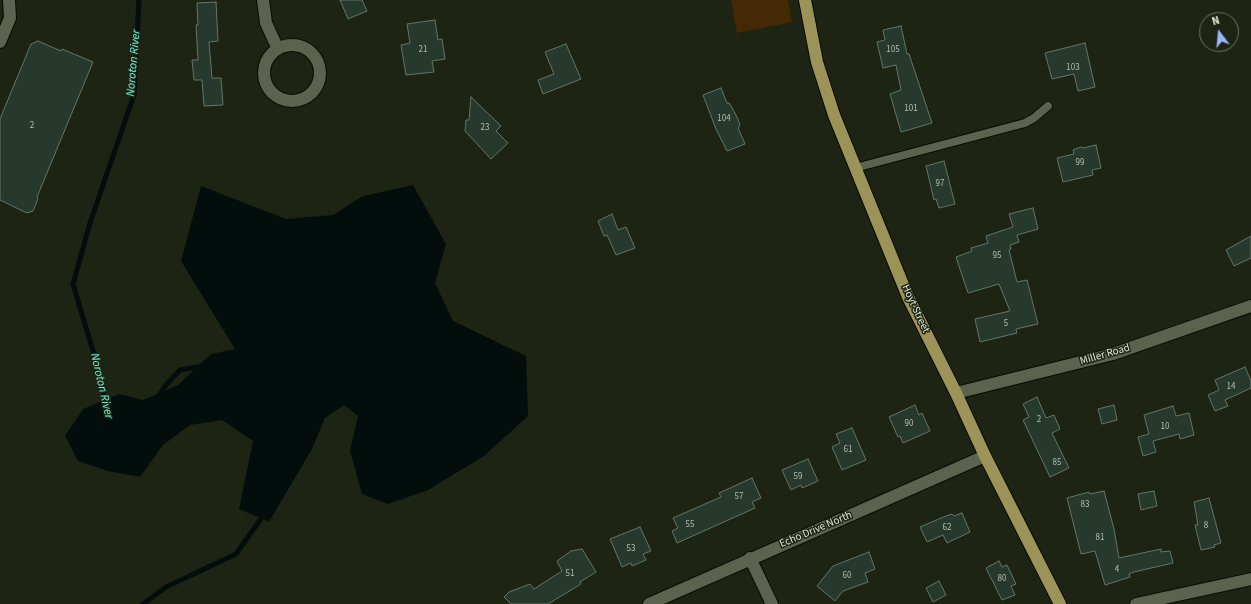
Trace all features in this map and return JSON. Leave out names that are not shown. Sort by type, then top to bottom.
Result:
[{"type":"main road","name":"Hoyt Street","points":[[805,0],[817,62],[834,115],[908,297],[985,456],[1060,604]]},
{"type":"street","points":[[0,42],[10,18],[9,0]]},
{"type":"street","points":[[263,0],[266,23],[278,49]]},
{"type":"street","points":[[288,46],[303,47],[312,53],[318,61],[321,71],[320,81],[315,91],[306,98],[295,102],[283,100],[273,94],[266,85],[264,73],[266,62],[278,49],[288,46]]},
{"type":"street","name":"Miller Road","points":[[956,394],[1113,354],[1251,306]]},
{"type":"street","name":"Echo Drive North","points":[[649,604],[750,558],[985,456]]},
{"type":"street","points":[[750,558],[772,604]]},
{"type":"street","points":[[1136,604],[1251,580]]},
{"type":"lane","points":[[855,168],[1025,123],[1034,118],[1048,106]]},
{"type":"shaded area","points":[[731,0],[788,0],[792,22],[737,33]]},
{"type":"shaded area","points":[[413,185],[446,244],[435,283],[453,321],[526,356],[528,416],[484,456],[428,490],[388,504],[362,494],[350,451],[358,416],[344,405],[325,418],[312,449],[269,522],[239,509],[253,441],[222,420],[190,425],[163,445],[140,477],[108,471],[78,461],[65,436],[83,409],[119,394],[143,400],[178,385],[211,354],[235,349],[181,261],[201,186],[286,219],[333,215],[363,196]]},
{"type":"building","points":[[340,0],[362,0],[367,11],[348,19]]},
{"type":"building","points":[[216,2],[218,41],[209,42],[212,78],[221,78],[223,105],[204,106],[202,80],[194,80],[192,60],[198,60],[196,25],[198,25],[197,3]]},
{"type":"building","points":[[435,20],[438,40],[442,39],[445,59],[432,61],[434,72],[406,75],[401,45],[410,43],[407,24]]},
{"type":"building","points":[[901,26],[907,54],[909,54],[932,123],[901,132],[890,94],[901,90],[896,65],[883,68],[877,42],[885,40],[883,30]]},
{"type":"building","points":[[38,41],[93,62],[37,197],[38,199],[33,211],[27,213],[0,200],[0,119],[31,44]]},
{"type":"building","points":[[1085,43],[1095,87],[1078,91],[1074,74],[1052,79],[1045,53]]},
{"type":"building","points":[[566,44],[581,79],[543,94],[538,80],[554,74],[545,52]]},
{"type":"building","points":[[721,88],[727,103],[729,103],[737,117],[740,125],[738,128],[745,144],[727,151],[716,129],[703,95]]},
{"type":"building","points":[[471,97],[501,126],[496,131],[508,143],[491,159],[465,131],[466,120],[469,120]]},
{"type":"building","points":[[1096,145],[1101,168],[1092,170],[1093,175],[1063,182],[1057,158],[1074,154],[1073,150],[1081,147],[1083,148]]},
{"type":"building","points":[[944,161],[955,204],[939,208],[936,199],[934,200],[926,166]]},
{"type":"building","points":[[1033,208],[1038,229],[1017,235],[1019,242],[1010,245],[1011,249],[1009,250],[1017,282],[1027,280],[1038,324],[1016,329],[1017,333],[980,342],[975,319],[1010,311],[999,284],[968,293],[956,257],[972,251],[971,248],[988,243],[986,236],[1013,227],[1009,214]]},
{"type":"building","points":[[612,214],[618,230],[626,227],[635,248],[616,255],[607,235],[604,236],[598,221]]},
{"type":"building","points":[[1251,236],[1251,258],[1234,266],[1226,250]]},
{"type":"building","points":[[1245,367],[1251,381],[1251,388],[1225,400],[1228,406],[1215,411],[1208,395],[1219,390],[1215,380]]},
{"type":"building","points":[[1037,397],[1046,418],[1054,415],[1060,429],[1052,433],[1069,468],[1050,477],[1023,420],[1029,417],[1023,404]]},
{"type":"building","points":[[915,405],[919,415],[922,413],[930,431],[903,443],[900,436],[898,437],[889,417]]},
{"type":"building","points":[[1114,405],[1117,420],[1102,424],[1098,409]]},
{"type":"building","points":[[1173,406],[1176,416],[1189,413],[1194,435],[1180,439],[1179,434],[1153,441],[1156,452],[1143,456],[1138,437],[1149,434],[1144,415]]},
{"type":"building","points":[[852,428],[866,460],[842,470],[832,447],[840,443],[836,434]]},
{"type":"building","points":[[808,459],[818,481],[802,488],[801,485],[791,490],[782,470]]},
{"type":"building","points":[[752,478],[761,498],[752,502],[755,508],[677,543],[672,531],[678,528],[673,518],[721,497],[719,493]]},
{"type":"building","points":[[1104,491],[1114,529],[1119,558],[1161,549],[1161,552],[1170,551],[1173,563],[1134,572],[1129,574],[1130,577],[1105,585],[1095,551],[1081,554],[1067,498],[1089,492],[1090,494]]},
{"type":"building","points":[[1154,491],[1157,506],[1141,510],[1138,494]]},
{"type":"building","points":[[1209,498],[1221,543],[1214,545],[1215,547],[1201,550],[1195,525],[1198,525],[1194,502]]},
{"type":"building","points":[[962,513],[970,532],[947,543],[943,535],[927,542],[920,527],[952,514],[954,516]]},
{"type":"building","points":[[640,527],[651,551],[643,554],[646,560],[632,566],[631,563],[622,567],[610,539]]},
{"type":"building","points":[[582,549],[596,572],[580,582],[581,584],[548,604],[511,604],[504,597],[509,592],[530,584],[534,589],[562,571],[557,561],[571,551]]},
{"type":"building","points":[[869,552],[875,569],[865,573],[868,582],[843,591],[835,601],[817,586],[833,566]]},
{"type":"building","points":[[999,561],[1002,567],[1007,565],[1016,584],[1011,586],[1015,595],[1002,600],[986,568]]},
{"type":"building","points":[[939,581],[946,595],[933,602],[926,588]]},
{"type":"waterway","name":"Noroton River","points":[[106,405],[96,361],[73,284],[90,223],[134,95],[139,0]]},
{"type":"waterway","name":"Noroton River","points":[[158,397],[166,385],[180,370],[203,366]]},
{"type":"waterway","name":"Noroton River","points":[[143,604],[166,587],[236,554],[265,513]]}]
